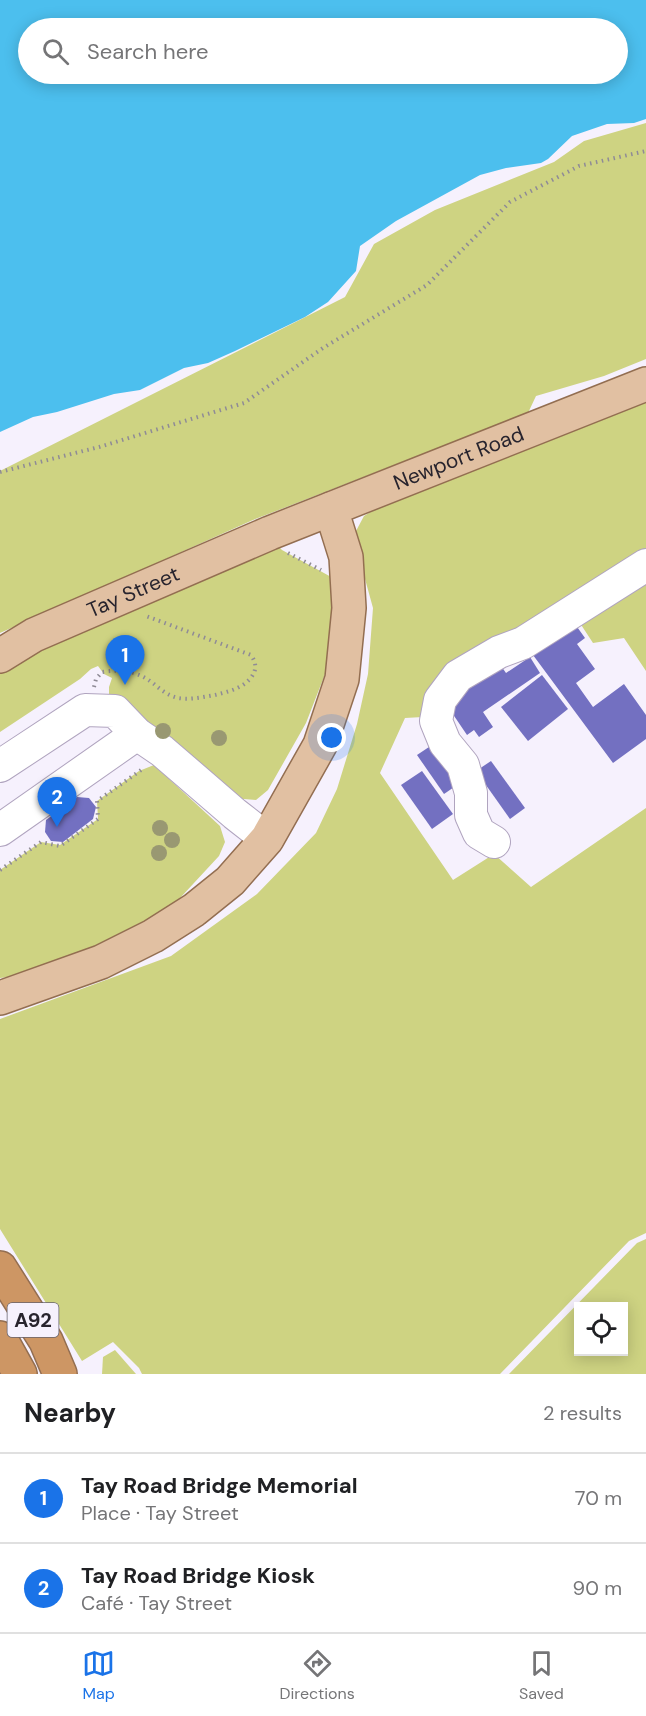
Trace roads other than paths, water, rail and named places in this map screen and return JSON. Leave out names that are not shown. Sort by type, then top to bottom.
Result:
[{"type":"highway","name":"A92","points":[[0,1268],[46,1341],[60,1374]]},
{"type":"highway","name":"A92","points":[[0,1338],[20,1374]]},
{"type":"main road","name":"Newport Road","points":[[276,541],[331,509],[646,384]]},
{"type":"main road","points":[[0,997],[101,962],[153,936],[194,910],[230,881],[267,839],[320,745],[342,679],[349,608],[346,557],[331,509]]},
{"type":"main road","name":"Tay Street","points":[[0,656],[34,635],[276,541]]},
{"type":"lane","points":[[494,842],[479,833],[471,815],[471,794],[463,765],[445,743],[436,721],[440,700],[458,676],[500,652],[523,643],[646,565]]},
{"type":"lane","points":[[0,766],[85,710],[115,711],[137,734],[162,751],[267,839]]},
{"type":"lane","points":[[0,830],[137,734]]},
{"type":"water","points":[[0,0],[646,0],[646,119],[634,123],[607,124],[572,136],[541,163],[506,168],[480,175],[396,221],[360,246],[356,271],[328,302],[305,317],[208,363],[184,368],[140,390],[114,394],[33,417],[0,432]]},
{"type":"place","name":"Tay Road Bridge Memorial","points":[[125,685]]},
{"type":"place","name":"Tay Road Bridge Kiosk","points":[[57,827]]}]
